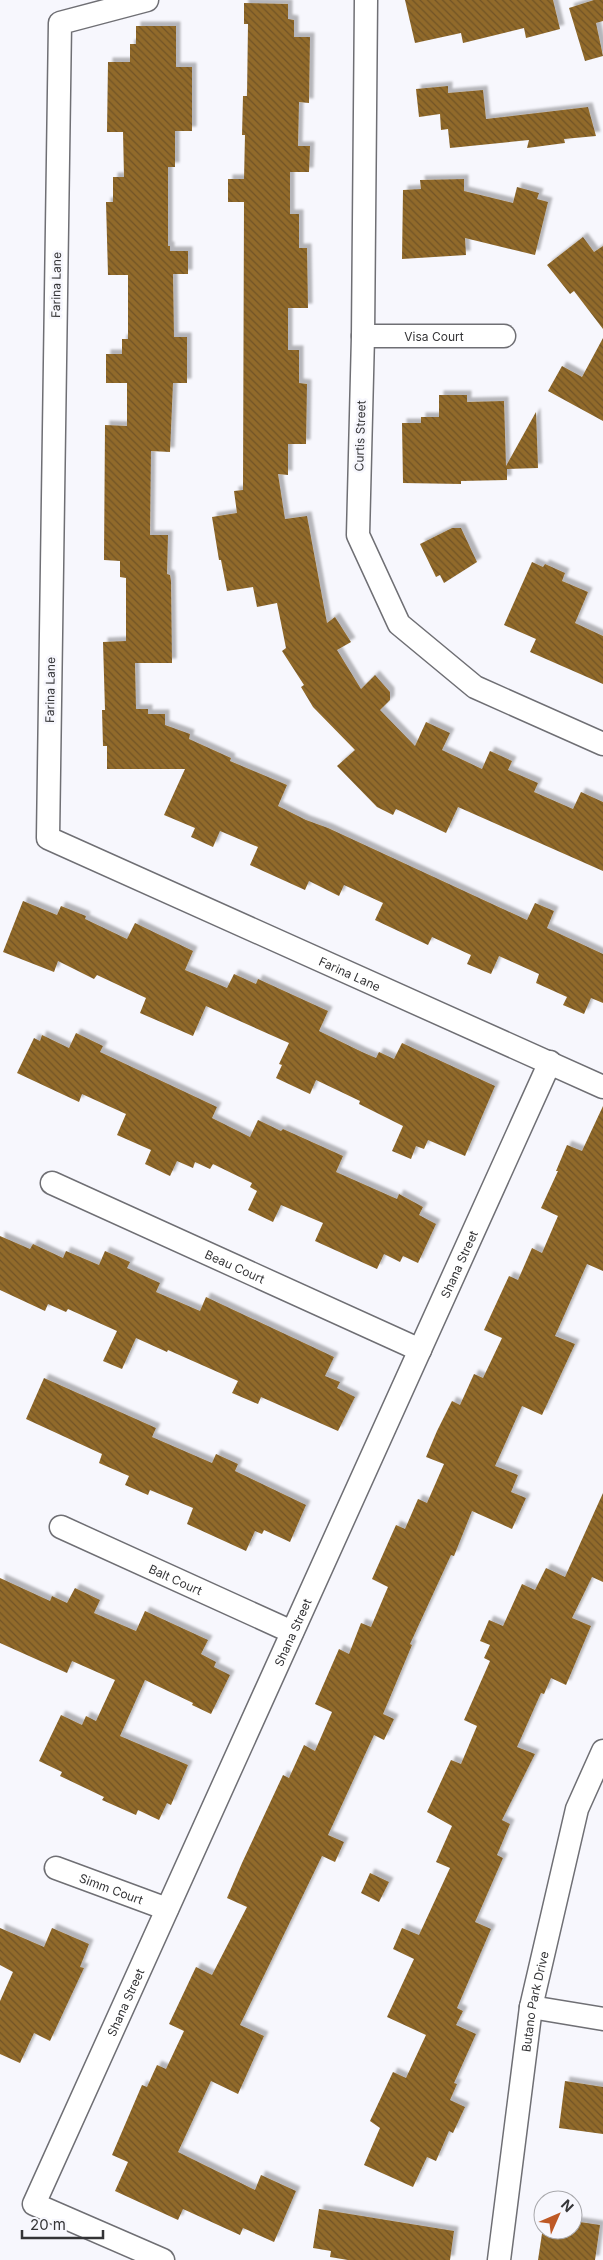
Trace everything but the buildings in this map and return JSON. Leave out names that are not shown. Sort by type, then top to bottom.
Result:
[{"type":"street","name":"Farina Lane","points":[[148,0],[60,23],[48,838],[603,1087]]},
{"type":"street","name":"Curtis Street","points":[[366,0],[363,336],[358,534],[399,624],[475,687],[603,744]]},
{"type":"street","name":"Visa Court","points":[[363,336],[504,336]]},
{"type":"street","name":"Shana Street","points":[[163,2260],[34,2204],[550,1062]]},
{"type":"street","name":"Beau Court","points":[[52,1183],[420,1350]]},
{"type":"street","name":"Balt Court","points":[[61,1527],[292,1632]]},
{"type":"street","name":"Butano Park Drive","points":[[499,2260],[531,2007],[577,1809],[603,1751]]},
{"type":"street","name":"Simm Court","points":[[56,1868],[168,1909]]},
{"type":"street","points":[[531,2007],[603,2019]]}]
